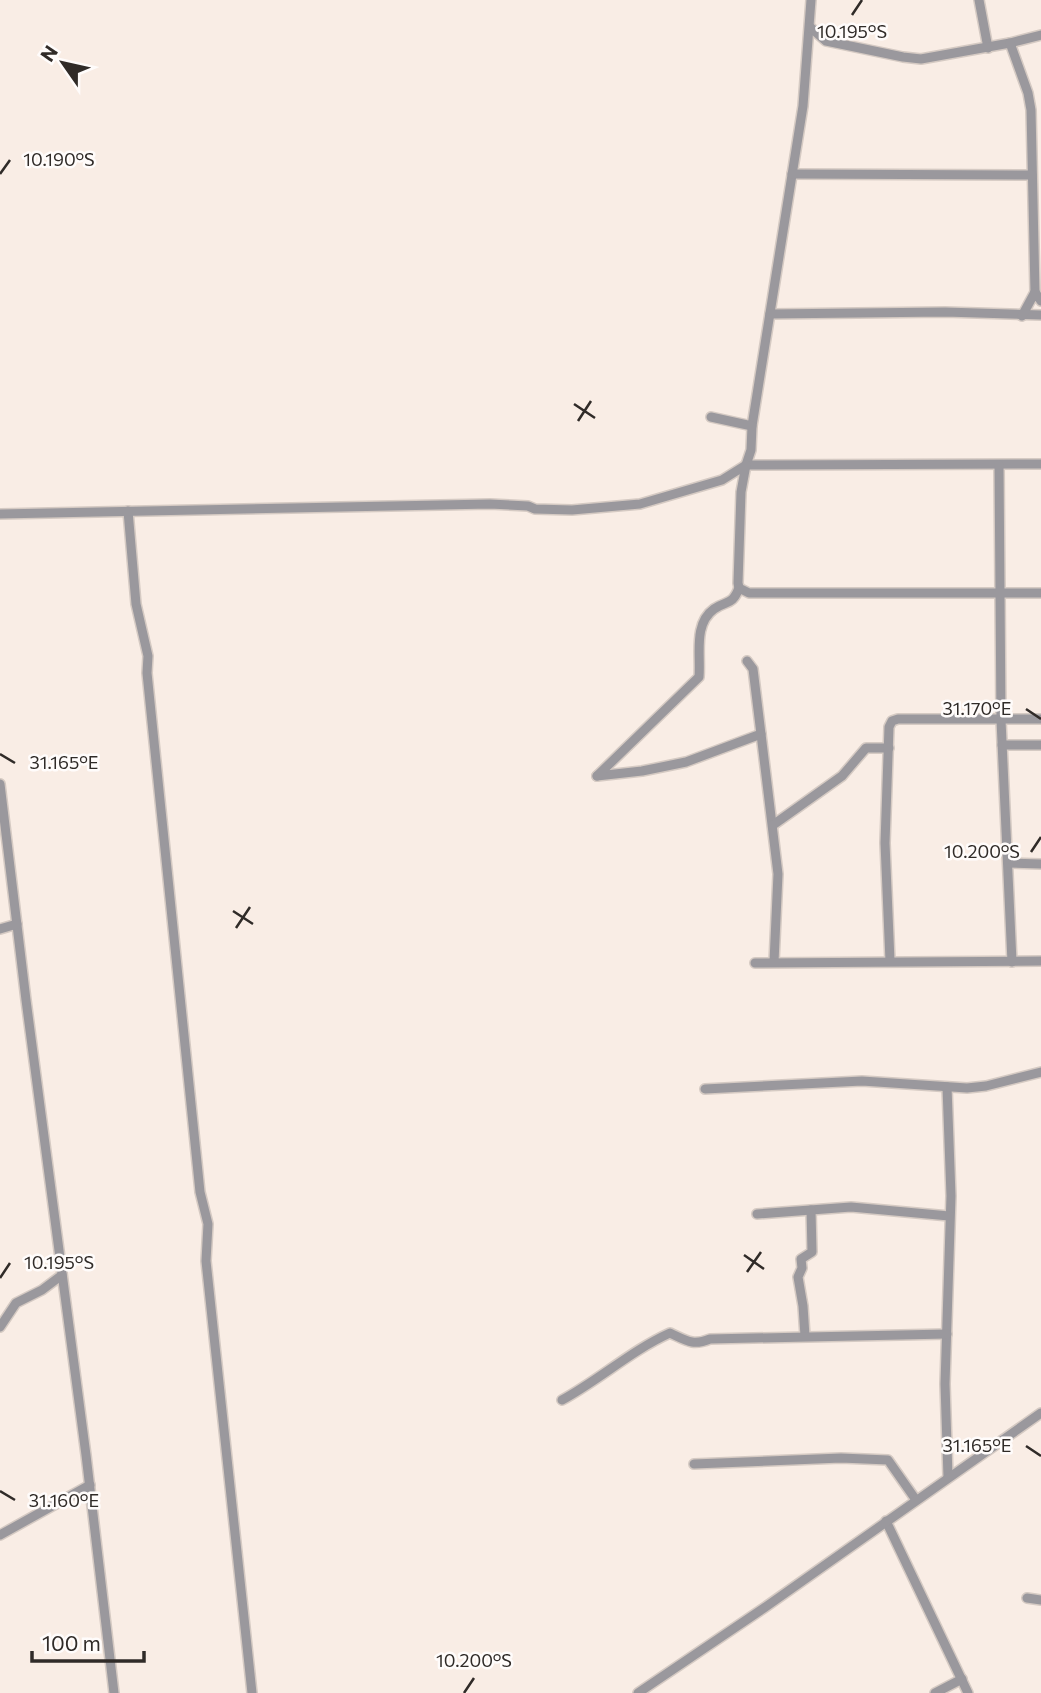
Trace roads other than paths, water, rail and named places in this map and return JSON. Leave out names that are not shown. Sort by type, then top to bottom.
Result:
[{"type":"street","points":[[761,734],[686,762],[597,776],[699,677],[699,629],[712,611],[733,600],[739,588],[741,492],[751,450],[752,426],[803,106],[811,0]]},
{"type":"street","points":[[979,0],[988,48]]},
{"type":"street","points":[[810,27],[826,41],[922,59],[988,48],[1041,35]]},
{"type":"street","points":[[1010,43],[1028,93],[1031,110],[1035,292],[1021,316]]},
{"type":"street","points":[[792,174],[1032,175]]},
{"type":"street","points":[[1035,292],[1041,301]]},
{"type":"street","points":[[770,314],[945,312],[1041,315]]},
{"type":"street","points":[[711,418],[752,426]]},
{"type":"street","points":[[0,514],[490,504],[528,506],[535,509],[610,508],[640,504],[722,480],[746,465],[1041,464]]},
{"type":"street","points":[[999,465],[1001,720],[1012,962]]},
{"type":"street","points":[[128,511],[136,604],[148,656],[147,673],[200,1192],[208,1224],[206,1261],[252,1693]]},
{"type":"street","points":[[739,588],[749,593],[1041,593]]},
{"type":"street","points":[[747,661],[753,669],[778,879],[774,962]]},
{"type":"street","points":[[890,961],[885,843],[892,721],[1041,719]]},
{"type":"street","points":[[1002,746],[1041,746]]},
{"type":"street","points":[[773,825],[842,776],[866,748],[889,748]]},
{"type":"street","points":[[0,784],[114,1693]]},
{"type":"street","points":[[1007,863],[1041,864]]},
{"type":"street","points":[[0,929],[17,924]]},
{"type":"street","points":[[755,963],[1041,961]]},
{"type":"street","points":[[705,1089],[862,1082],[947,1087],[985,1086],[1041,1072]]},
{"type":"street","points":[[947,1087],[951,1196],[945,1384],[948,1477]]},
{"type":"street","points":[[757,1214],[851,1207],[949,1216]]},
{"type":"street","points":[[805,1336],[798,1277],[802,1268],[801,1259],[812,1252],[811,1210]]},
{"type":"street","points":[[0,1327],[16,1303],[43,1290],[62,1275]]},
{"type":"street","points":[[562,1400],[654,1340],[670,1333],[698,1344],[710,1339],[947,1334]]},
{"type":"street","points":[[638,1693],[1041,1413]]},
{"type":"street","points":[[694,1464],[841,1458],[888,1460],[915,1500]]},
{"type":"street","points":[[0,1535],[90,1485]]},
{"type":"street","points":[[886,1521],[968,1693]]},
{"type":"street","points":[[1027,1598],[1041,1600]]},
{"type":"street","points":[[934,1693],[962,1679]]}]
